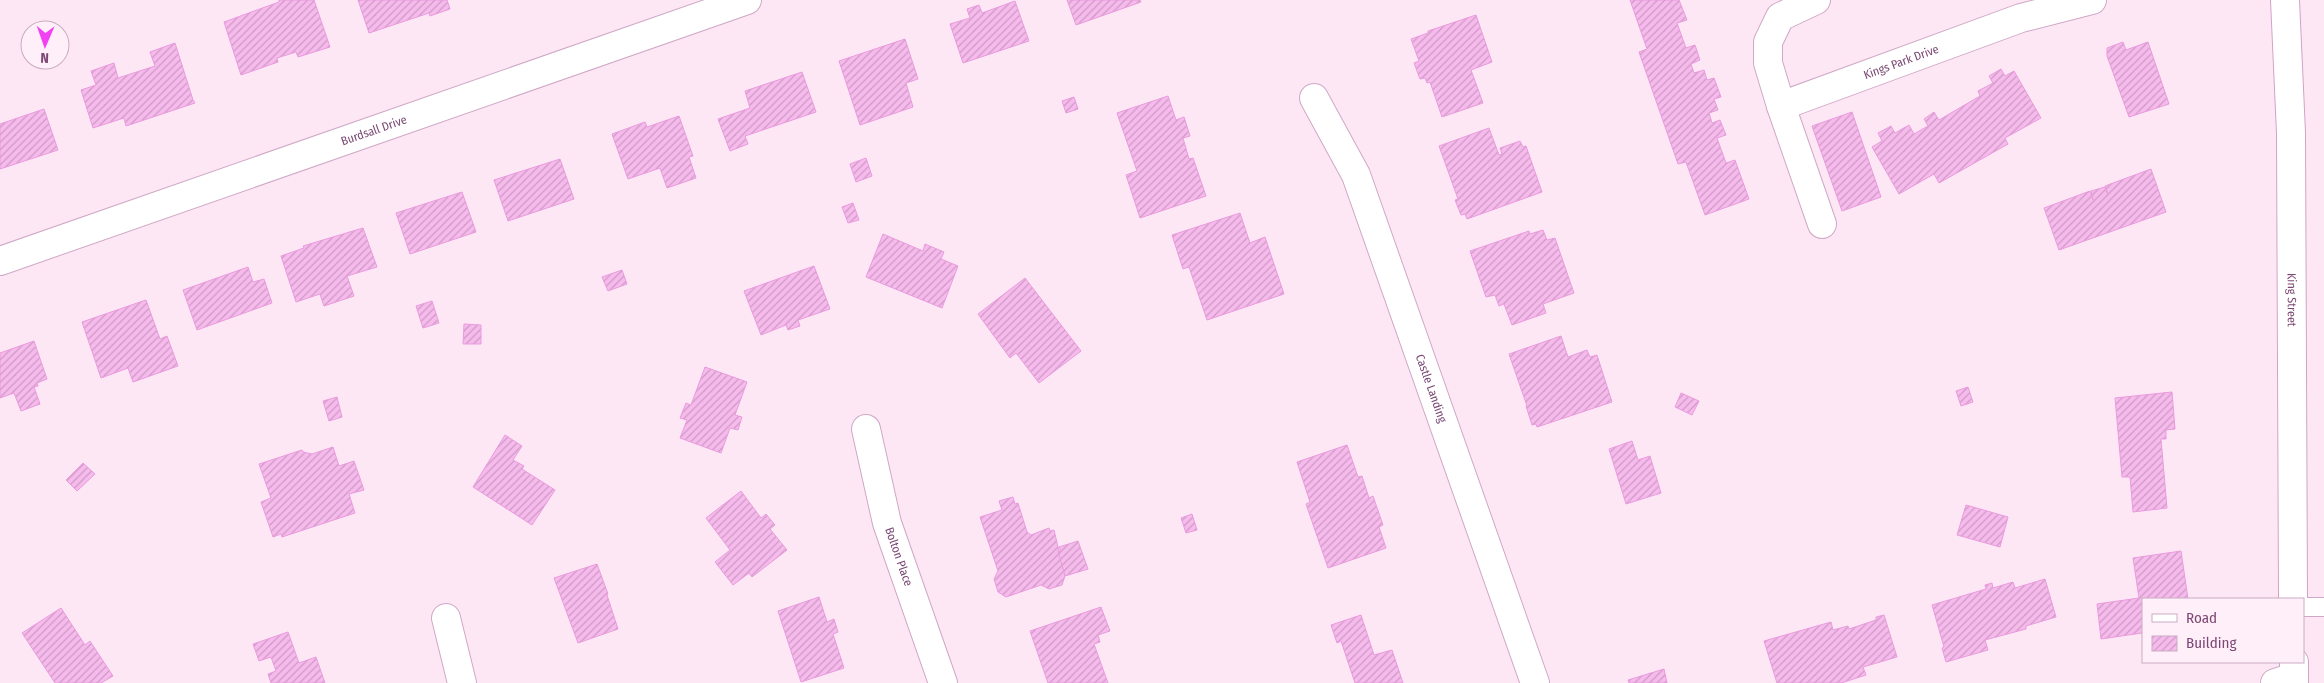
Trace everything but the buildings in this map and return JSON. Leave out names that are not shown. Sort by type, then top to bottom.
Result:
[{"type":"street","name":"Burdsall Drive","points":[[0,261],[747,0]]},
{"type":"street","points":[[1816,0],[1780,17],[1768,42],[1768,63],[1822,224]]},
{"type":"street","name":"Kings Park Drive","points":[[1781,106],[2020,9],[2092,0]]},
{"type":"street","name":"King Street","points":[[2285,0],[2291,133],[2293,598]]},
{"type":"street","name":"Castle Landing","points":[[1314,98],[1356,176],[1535,683]]},
{"type":"street","name":"Bolton Place","points":[[866,429],[887,523],[943,683]]},
{"type":"street","points":[[446,618],[462,683]]},
{"type":"lane","points":[[2304,607],[2324,607]]}]
